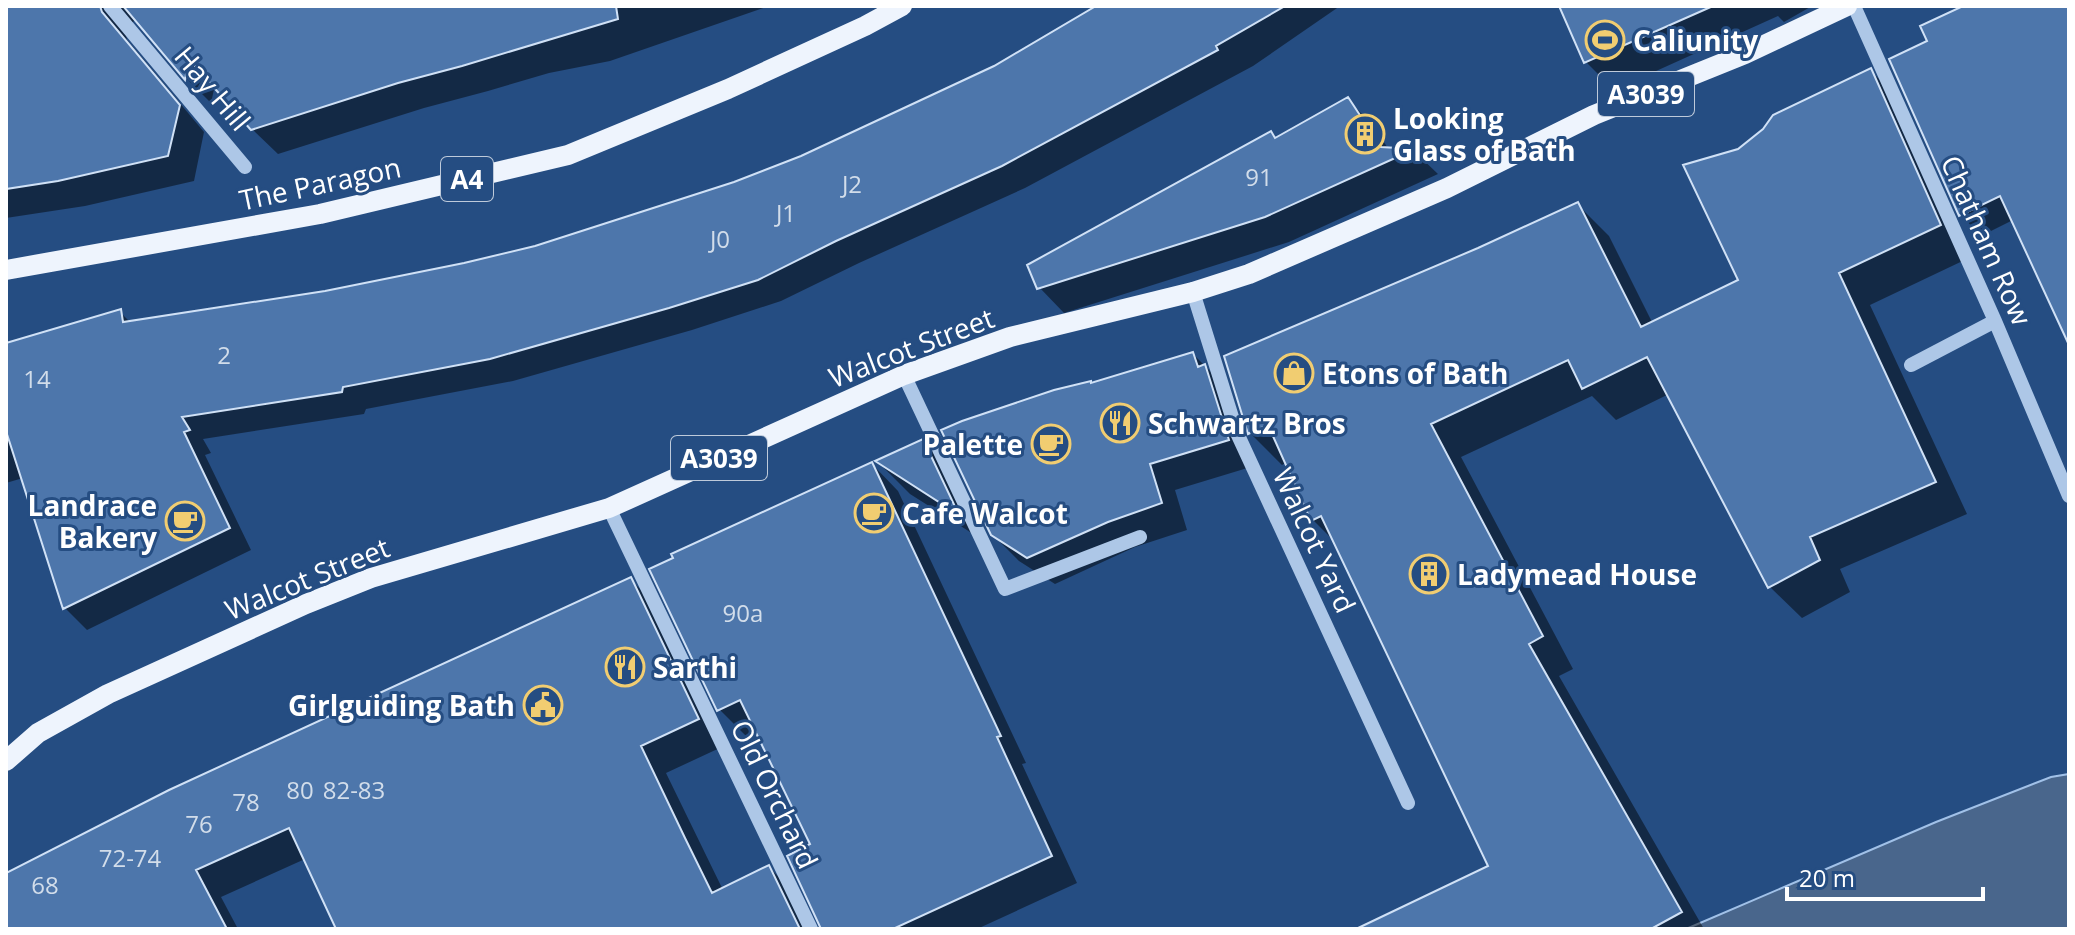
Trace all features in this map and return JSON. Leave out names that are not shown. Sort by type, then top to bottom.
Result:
[{"type":"main road","name":"The Paragon","points":[[6,270],[320,214],[568,155],[728,89],[902,6]]},
{"type":"main road","name":"Walcot Street","points":[[6,761],[38,733],[108,694],[291,610],[371,578],[609,508],[904,375],[1010,337],[1193,292],[1249,274],[1433,194],[1594,115],[1745,54],[1847,6]]},
{"type":"street","name":"Hay Hill","points":[[110,6],[245,167]]},
{"type":"street","name":"Chatham Row","points":[[1854,6],[1995,321],[2069,496]]},
{"type":"street","name":"Walcot Yard","points":[[1193,292],[1237,433],[1408,803]]},
{"type":"street","points":[[1911,365],[1995,321]]},
{"type":"street","points":[[904,375],[1005,589],[1140,537]]},
{"type":"street","name":"Old Orchard","points":[[609,508],[811,929]]},
{"type":"water","points":[[2069,774],[2069,929],[1686,929],[1936,822],[2051,777]]},
{"type":"building","points":[[6,6],[100,6],[180,105],[168,156],[58,181],[6,189]]},
{"type":"building","points":[[123,6],[616,6],[618,19],[398,83],[251,130],[189,59],[185,80]]},
{"type":"building","points":[[1096,6],[1285,6],[1216,46],[1218,50],[1002,166],[758,280],[490,359],[343,387],[342,392],[182,417],[190,430],[184,432],[230,528],[63,609],[6,431],[6,343],[121,309],[123,322],[325,291],[535,246],[734,182],[801,156],[994,66]]},
{"type":"building","name":"Caliunity","points":[[1559,6],[1713,6],[1584,63]]},
{"type":"building","points":[[1963,6],[2069,6],[2069,345],[2000,196],[1959,216],[1889,59],[1927,41],[1920,26]]},
{"type":"building","name":"Ladymead House","points":[[1871,68],[1941,225],[1839,273],[1936,482],[1810,537],[1820,560],[1768,588],[1647,357],[1582,389],[1568,360],[1431,424],[1543,636],[1529,644],[1682,912],[1651,929],[1356,929],[1488,866],[1321,516],[1311,521],[1268,425],[1248,434],[1224,356],[1578,202],[1641,327],[1738,280],[1683,165],[1738,149],[1763,129],[1773,115]]},
{"type":"building","points":[[1348,97],[1381,147],[1415,149],[1265,217],[1037,289],[1027,265],[1271,131],[1275,138]]},
{"type":"building","points":[[1193,352],[1198,367],[1205,364],[1229,440],[1150,464],[1162,503],[1108,522],[1027,558],[991,535],[941,430],[1054,390],[1091,383]]},
{"type":"building","points":[[923,439],[959,515],[875,461]]},
{"type":"building","points":[[872,462],[1001,736],[997,737],[1052,856],[893,929],[821,929],[787,856],[810,844],[740,700],[717,711],[649,569],[673,558],[671,554]]},
{"type":"building","points":[[631,577],[699,719],[641,746],[685,838],[712,893],[769,865],[800,929],[336,929],[289,828],[196,870],[227,929],[6,929],[6,873],[169,790]]},
{"type":"place","name":"Caliunity","points":[[1605,40]]},
{"type":"place","name":"Looking Glass of Bath","points":[[1365,134]]},
{"type":"place","name":"Etons of Bath","points":[[1294,373]]},
{"type":"place","name":"Schwartz Bros","points":[[1120,423]]},
{"type":"place","name":"Palette","points":[[1051,444]]},
{"type":"place","name":"Cafe Walcot","points":[[874,513]]},
{"type":"place","name":"Landrace Bakery","points":[[185,521]]},
{"type":"place","name":"Ladymead House","points":[[1429,574]]},
{"type":"place","name":"Sarthi","points":[[625,667]]},
{"type":"place","name":"Girlguiding Bath","points":[[543,705]]}]
